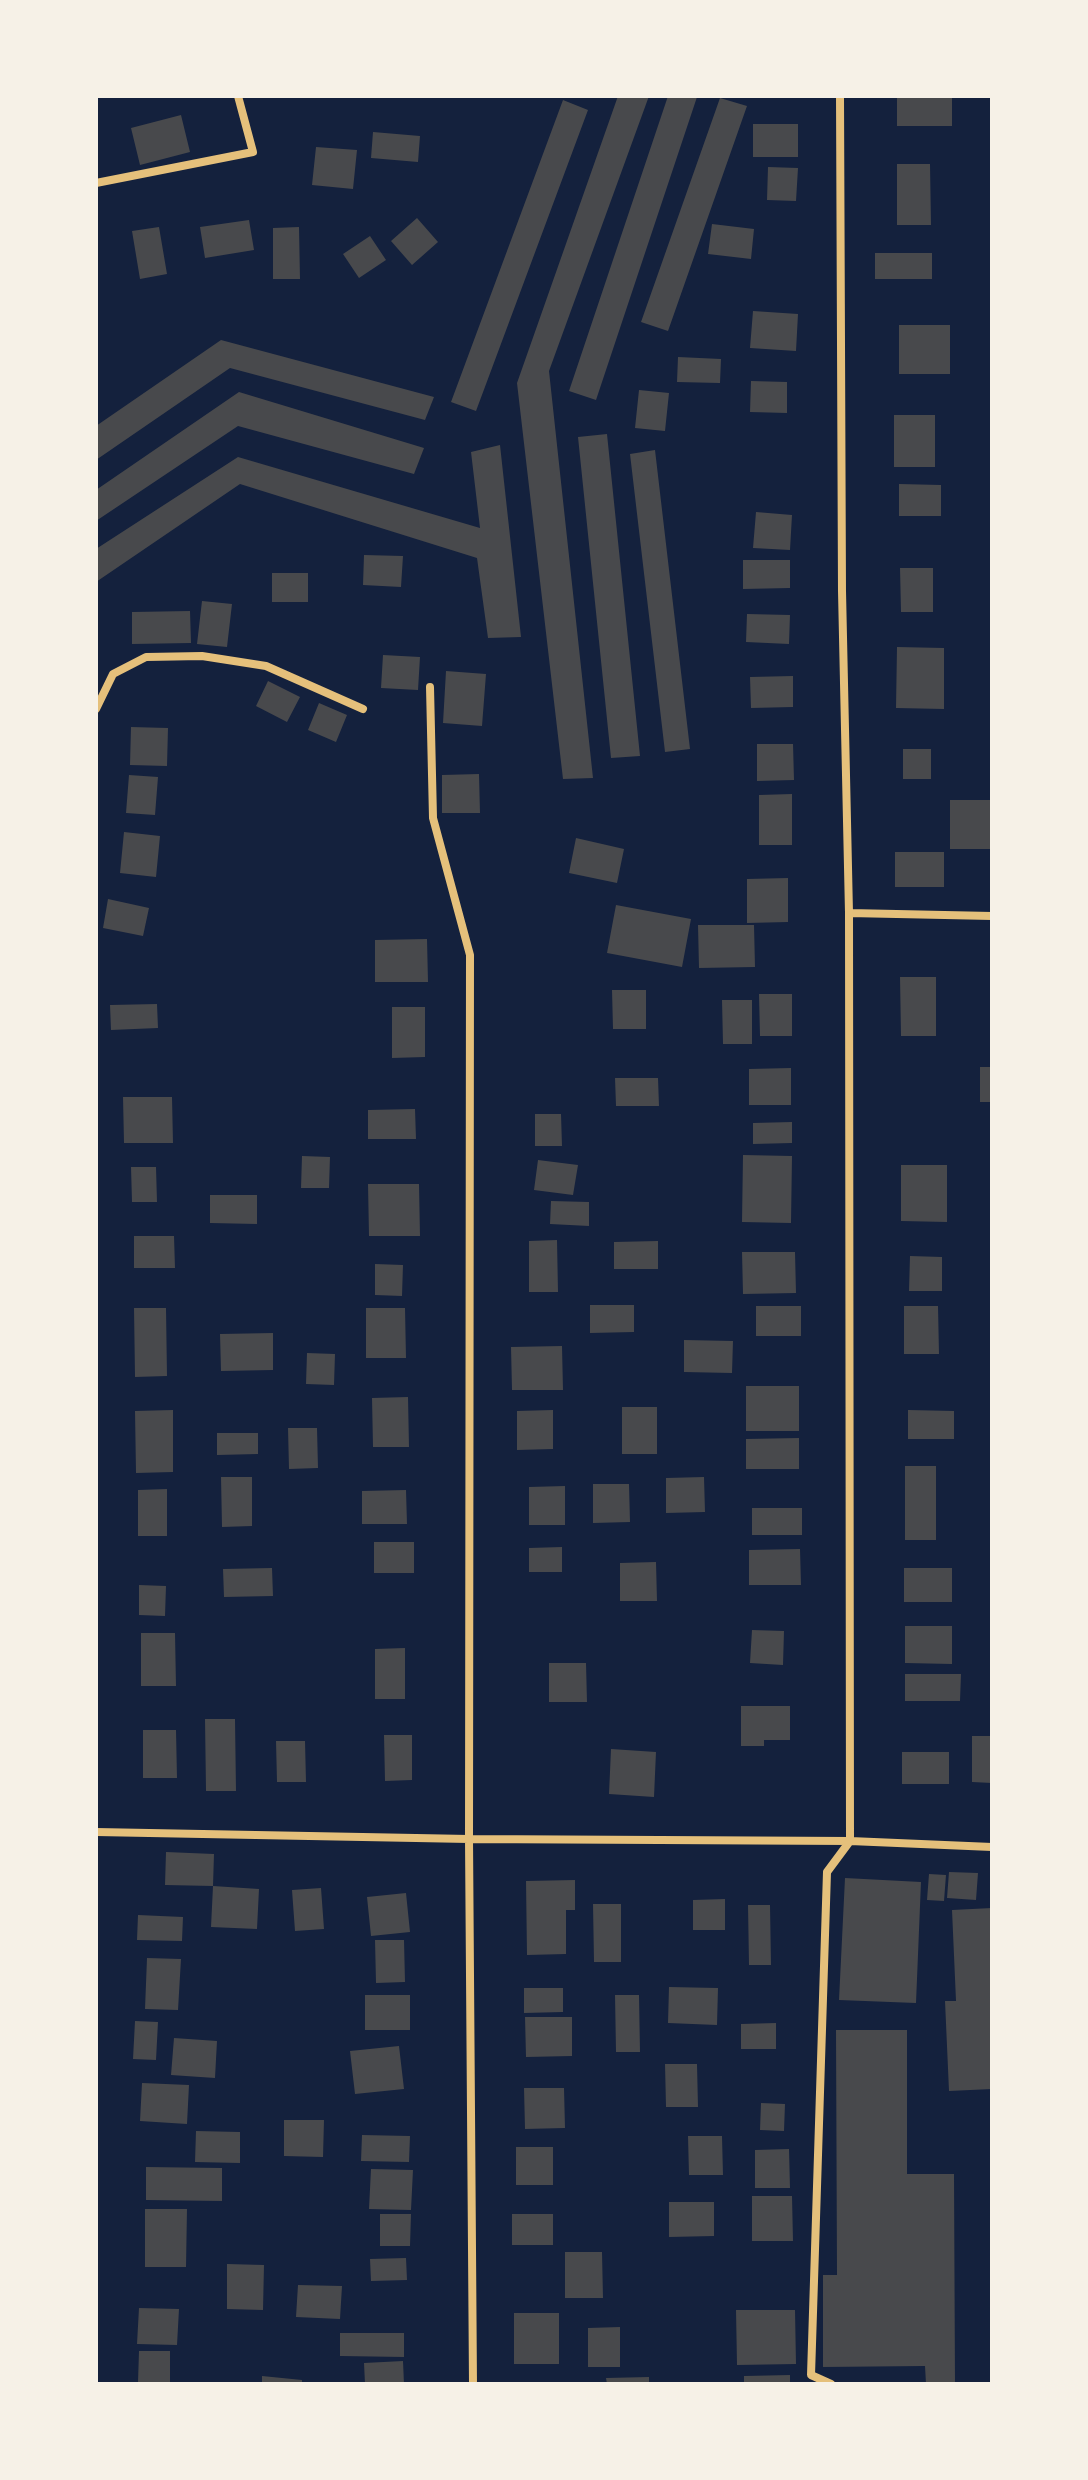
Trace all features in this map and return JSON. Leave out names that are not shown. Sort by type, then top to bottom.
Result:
[{"type":"street","points":[[96,183],[253,152],[238,96]]},
{"type":"street","points":[[831,2384],[811,2375],[827,1872],[850,1841],[849,913],[842,591],[840,96]]},
{"type":"street","points":[[96,709],[113,674],[146,657],[188,656],[266,666],[363,709]]},
{"type":"street","points":[[430,687],[429,751],[433,818],[470,955],[469,1839],[473,2384]]},
{"type":"street","points":[[849,913],[992,916]]},
{"type":"street","points":[[96,1832],[469,1839],[850,1841],[992,1847]]},
{"type":"building","points":[[618,96],[649,96],[549,371],[593,778],[563,779],[517,383]]},
{"type":"building","points":[[668,96],[697,97],[596,400],[569,391]]},
{"type":"building","points":[[897,96],[952,96],[952,126],[897,126]]},
{"type":"building","points":[[720,98],[747,106],[668,331],[641,322]]},
{"type":"building","points":[[563,100],[588,110],[476,411],[451,402]]},
{"type":"building","points":[[181,115],[190,152],[140,165],[131,128]]},
{"type":"building","points":[[753,124],[798,124],[798,157],[753,157]]},
{"type":"building","points":[[373,132],[420,136],[418,162],[371,158]]},
{"type":"building","points":[[316,147],[357,150],[353,189],[312,185]]},
{"type":"building","points":[[897,164],[930,164],[931,225],[897,225]]},
{"type":"building","points":[[768,167],[798,168],[796,201],[767,200]]},
{"type":"building","points":[[417,218],[438,242],[412,265],[391,241]]},
{"type":"building","points":[[249,220],[254,250],[205,258],[200,227]]},
{"type":"building","points":[[712,224],[754,229],[751,259],[708,254]]},
{"type":"building","points":[[159,227],[167,274],[140,279],[132,231]]},
{"type":"building","points":[[299,227],[300,279],[273,279],[273,228]]},
{"type":"building","points":[[370,236],[386,260],[359,278],[343,254]]},
{"type":"building","points":[[875,253],[932,253],[932,279],[875,279]]},
{"type":"building","points":[[753,311],[798,314],[796,351],[750,348]]},
{"type":"building","points":[[899,325],[950,325],[950,374],[899,374]]},
{"type":"building","points":[[221,340],[434,397],[425,420],[230,368],[96,460],[96,426]]},
{"type":"building","points":[[678,357],[721,359],[720,383],[677,382]]},
{"type":"building","points":[[751,381],[787,382],[787,413],[750,412]]},
{"type":"building","points":[[639,390],[669,393],[665,431],[635,428]]},
{"type":"building","points":[[239,392],[424,448],[414,474],[238,426],[96,521],[96,490]]},
{"type":"building","points":[[894,415],[935,415],[935,467],[894,467]]},
{"type":"building","points":[[607,434],[640,756],[611,758],[578,437]]},
{"type":"building","points":[[500,445],[521,637],[488,638],[477,558],[240,484],[96,582],[96,549],[238,457],[480,528],[471,452]]},
{"type":"building","points":[[655,450],[690,749],[665,752],[630,454]]},
{"type":"building","points":[[899,484],[941,485],[941,516],[899,516]]},
{"type":"building","points":[[756,512],[792,515],[790,550],[753,548]]},
{"type":"building","points":[[364,555],[403,556],[401,587],[363,585]]},
{"type":"building","points":[[743,560],[790,560],[790,588],[743,589]]},
{"type":"building","points":[[900,568],[933,568],[933,612],[901,612]]},
{"type":"building","points":[[272,573],[308,573],[308,602],[272,602]]},
{"type":"building","points":[[202,601],[232,604],[227,647],[197,644]]},
{"type":"building","points":[[190,611],[191,643],[132,644],[132,612]]},
{"type":"building","points":[[747,614],[790,615],[789,644],[746,642]]},
{"type":"building","points":[[897,647],[944,648],[944,709],[896,708]]},
{"type":"building","points":[[383,655],[420,657],[418,690],[381,688]]},
{"type":"building","points":[[446,671],[486,674],[482,726],[443,723]]},
{"type":"building","points":[[793,676],[793,707],[751,708],[750,677]]},
{"type":"building","points":[[268,681],[300,697],[287,722],[256,706]]},
{"type":"building","points":[[319,703],[347,715],[336,742],[308,730]]},
{"type":"building","points":[[131,727],[168,728],[167,766],[130,765]]},
{"type":"building","points":[[757,744],[793,744],[794,780],[757,781]]},
{"type":"building","points":[[903,749],[931,749],[931,779],[903,779]]},
{"type":"building","points":[[479,774],[480,813],[442,813],[442,775]]},
{"type":"building","points":[[129,775],[158,777],[155,815],[126,813]]},
{"type":"building","points":[[792,794],[792,845],[759,845],[759,795]]},
{"type":"building","points":[[950,800],[992,800],[992,849],[950,849]]},
{"type":"building","points":[[124,832],[160,836],[156,877],[120,873]]},
{"type":"building","points":[[576,838],[624,849],[617,883],[569,873]]},
{"type":"building","points":[[895,852],[944,852],[944,887],[895,887]]},
{"type":"building","points":[[788,878],[788,922],[747,923],[747,879]]},
{"type":"building","points":[[108,899],[149,908],[143,936],[103,928]]},
{"type":"building","points":[[616,905],[691,919],[682,967],[607,953]]},
{"type":"building","points":[[698,925],[754,925],[755,967],[699,968]]},
{"type":"building","points":[[427,939],[428,982],[375,982],[375,940]]},
{"type":"building","points":[[900,977],[936,977],[936,1036],[901,1036]]},
{"type":"building","points":[[612,990],[646,990],[646,1029],[613,1029]]},
{"type":"building","points":[[759,994],[792,994],[792,1036],[760,1036]]},
{"type":"building","points":[[722,1000],[752,1000],[752,1044],[723,1044]]},
{"type":"building","points":[[157,1004],[158,1028],[111,1030],[110,1005]]},
{"type":"building","points":[[392,1007],[425,1007],[425,1057],[392,1058]]},
{"type":"building","points":[[980,1067],[992,1067],[992,1102],[980,1102]]},
{"type":"building","points":[[791,1068],[791,1105],[749,1105],[749,1069]]},
{"type":"building","points":[[615,1078],[658,1078],[659,1106],[616,1106]]},
{"type":"building","points":[[123,1097],[172,1097],[173,1143],[124,1143]]},
{"type":"building","points":[[415,1109],[416,1139],[368,1139],[368,1110]]},
{"type":"building","points":[[535,1114],[561,1114],[562,1146],[535,1146]]},
{"type":"building","points":[[792,1122],[792,1143],[753,1144],[753,1123]]},
{"type":"building","points":[[743,1155],[792,1156],[791,1223],[742,1222]]},
{"type":"building","points":[[302,1156],[330,1157],[329,1188],[301,1188]]},
{"type":"building","points":[[538,1160],[578,1165],[573,1195],[534,1190]]},
{"type":"building","points":[[901,1165],[947,1165],[947,1222],[901,1221]]},
{"type":"building","points":[[131,1167],[156,1167],[157,1202],[132,1202]]},
{"type":"building","points":[[368,1184],[419,1184],[420,1236],[369,1236]]},
{"type":"building","points":[[210,1195],[257,1195],[257,1224],[210,1223]]},
{"type":"building","points":[[551,1201],[589,1202],[589,1226],[550,1224]]},
{"type":"building","points":[[134,1236],[174,1236],[175,1268],[134,1268]]},
{"type":"building","points":[[557,1240],[558,1292],[529,1292],[529,1241]]},
{"type":"building","points":[[658,1241],[658,1269],[614,1269],[614,1242]]},
{"type":"building","points":[[742,1252],[795,1252],[796,1293],[743,1294]]},
{"type":"building","points":[[910,1256],[942,1257],[942,1291],[909,1291]]},
{"type":"building","points":[[375,1264],[403,1265],[402,1296],[375,1295]]},
{"type":"building","points":[[590,1305],[634,1305],[634,1332],[590,1333]]},
{"type":"building","points":[[756,1306],[801,1306],[801,1336],[756,1336]]},
{"type":"building","points":[[904,1306],[938,1306],[939,1354],[904,1354]]},
{"type":"building","points":[[134,1308],[166,1308],[167,1376],[135,1377]]},
{"type":"building","points":[[366,1308],[405,1308],[406,1358],[366,1358]]},
{"type":"building","points":[[273,1333],[273,1370],[221,1371],[220,1334]]},
{"type":"building","points":[[684,1340],[733,1341],[732,1373],[684,1372]]},
{"type":"building","points":[[562,1346],[563,1390],[512,1390],[511,1347]]},
{"type":"building","points":[[307,1353],[335,1354],[334,1385],[306,1384]]},
{"type":"building","points":[[746,1386],[799,1386],[799,1431],[746,1431]]},
{"type":"building","points":[[408,1397],[409,1447],[373,1447],[372,1398]]},
{"type":"building","points":[[622,1407],[657,1407],[657,1454],[622,1454]]},
{"type":"building","points":[[173,1410],[173,1472],[136,1473],[135,1411]]},
{"type":"building","points":[[553,1410],[553,1449],[517,1450],[517,1411]]},
{"type":"building","points":[[908,1410],[954,1411],[954,1439],[908,1439]]},
{"type":"building","points":[[288,1428],[317,1428],[318,1468],[289,1469]]},
{"type":"building","points":[[217,1433],[258,1433],[258,1454],[217,1455]]},
{"type":"building","points":[[799,1438],[799,1469],[746,1469],[746,1439]]},
{"type":"building","points":[[905,1466],[936,1466],[936,1540],[905,1540]]},
{"type":"building","points":[[221,1477],[252,1477],[252,1526],[222,1527]]},
{"type":"building","points":[[704,1477],[705,1512],[666,1513],[666,1478]]},
{"type":"building","points":[[593,1484],[629,1484],[630,1522],[593,1523]]},
{"type":"building","points":[[565,1486],[565,1525],[529,1525],[529,1487]]},
{"type":"building","points":[[167,1489],[167,1536],[138,1536],[138,1490]]},
{"type":"building","points":[[406,1490],[407,1524],[362,1524],[362,1491]]},
{"type":"building","points":[[752,1508],[802,1508],[802,1535],[752,1535]]},
{"type":"building","points":[[374,1542],[414,1542],[414,1573],[374,1573]]},
{"type":"building","points":[[562,1547],[562,1572],[529,1572],[529,1548]]},
{"type":"building","points":[[800,1549],[801,1585],[749,1585],[749,1550]]},
{"type":"building","points":[[656,1562],[657,1601],[620,1601],[620,1563]]},
{"type":"building","points":[[272,1568],[273,1596],[224,1597],[223,1569]]},
{"type":"building","points":[[904,1568],[952,1568],[952,1602],[904,1602]]},
{"type":"building","points":[[139,1585],[166,1586],[165,1616],[139,1615]]},
{"type":"building","points":[[905,1626],[952,1626],[952,1664],[905,1663]]},
{"type":"building","points":[[752,1630],[784,1631],[783,1665],[750,1663]]},
{"type":"building","points":[[141,1633],[175,1633],[176,1686],[141,1686]]},
{"type":"building","points":[[405,1648],[405,1699],[375,1699],[375,1649]]},
{"type":"building","points":[[549,1663],[586,1663],[587,1702],[549,1702]]},
{"type":"building","points":[[905,1674],[961,1674],[960,1701],[905,1701]]},
{"type":"building","points":[[741,1706],[790,1706],[790,1740],[764,1740],[764,1746],[741,1746]]},
{"type":"building","points":[[205,1719],[235,1719],[236,1791],[206,1791]]},
{"type":"building","points":[[143,1730],[176,1730],[177,1778],[143,1778]]},
{"type":"building","points":[[384,1735],[412,1735],[412,1780],[385,1781]]},
{"type":"building","points":[[972,1736],[992,1736],[992,1783],[972,1782]]},
{"type":"building","points":[[276,1741],[305,1741],[306,1782],[277,1782]]},
{"type":"building","points":[[611,1749],[656,1752],[654,1797],[609,1794]]},
{"type":"building","points":[[902,1752],[949,1752],[949,1784],[902,1784]]},
{"type":"building","points":[[166,1852],[214,1854],[213,1886],[165,1885]]},
{"type":"building","points":[[949,1872],[978,1873],[976,1900],[947,1898]]},
{"type":"building","points":[[929,1874],[946,1875],[944,1901],[927,1900]]},
{"type":"building","points":[[845,1878],[921,1882],[916,2003],[839,2000]]},
{"type":"building","points":[[575,1880],[575,1910],[566,1910],[566,1954],[527,1955],[526,1881]]},
{"type":"building","points":[[213,1886],[259,1889],[257,1929],[211,1927]]},
{"type":"building","points":[[321,1888],[324,1929],[295,1931],[292,1890]]},
{"type":"building","points":[[406,1893],[410,1932],[371,1936],[367,1897]]},
{"type":"building","points":[[725,1899],[725,1930],[693,1930],[693,1900]]},
{"type":"building","points":[[593,1904],[621,1904],[621,1962],[594,1962]]},
{"type":"building","points":[[748,1905],[770,1905],[771,1965],[749,1965]]},
{"type":"building","points":[[992,1908],[992,2089],[949,2091],[945,2001],[956,2001],[952,1910]]},
{"type":"building","points":[[138,1915],[183,1917],[182,1941],[137,1940]]},
{"type":"building","points":[[375,1940],[404,1940],[405,1982],[376,1983]]},
{"type":"building","points":[[147,1958],[181,1959],[178,2010],[145,2009]]},
{"type":"building","points":[[669,1987],[718,1988],[717,2025],[668,2023]]},
{"type":"building","points":[[524,1988],[563,1988],[563,2012],[524,2013]]},
{"type":"building","points":[[365,1995],[410,1995],[410,2030],[365,2030]]},
{"type":"building","points":[[615,1995],[639,1995],[640,2052],[616,2052]]},
{"type":"building","points":[[525,2017],[572,2017],[572,2056],[526,2057]]},
{"type":"building","points":[[135,2021],[158,2022],[156,2060],[133,2059]]},
{"type":"building","points":[[776,2023],[776,2049],[741,2049],[741,2024]]},
{"type":"building","points":[[836,2030],[907,2030],[907,2174],[954,2174],[955,2384],[926,2384],[925,2366],[823,2367],[823,2275],[837,2275]]},
{"type":"building","points":[[174,2038],[217,2041],[215,2078],[171,2075]]},
{"type":"building","points":[[399,2046],[404,2089],[355,2094],[350,2051]]},
{"type":"building","points":[[665,2064],[697,2064],[698,2107],[666,2107]]},
{"type":"building","points":[[142,2083],[189,2085],[187,2124],[140,2121]]},
{"type":"building","points":[[524,2088],[564,2088],[565,2128],[525,2129]]},
{"type":"building","points":[[761,2103],[785,2104],[784,2131],[760,2130]]},
{"type":"building","points":[[284,2120],[324,2120],[323,2157],[284,2156]]},
{"type":"building","points":[[196,2131],[240,2132],[240,2163],[195,2162]]},
{"type":"building","points":[[362,2135],[410,2136],[409,2162],[361,2161]]},
{"type":"building","points":[[688,2136],[722,2136],[723,2175],[689,2175]]},
{"type":"building","points":[[516,2147],[553,2147],[553,2185],[516,2185]]},
{"type":"building","points":[[789,2149],[790,2188],[755,2188],[755,2150]]},
{"type":"building","points":[[146,2167],[222,2168],[222,2201],[146,2200]]},
{"type":"building","points":[[371,2169],[413,2170],[411,2210],[369,2209]]},
{"type":"building","points":[[752,2196],[792,2196],[793,2241],[752,2241]]},
{"type":"building","points":[[669,2202],[714,2202],[714,2236],[669,2237]]},
{"type":"building","points":[[145,2209],[187,2209],[186,2267],[145,2267]]},
{"type":"building","points":[[380,2214],[411,2214],[410,2246],[380,2246]]},
{"type":"building","points":[[512,2214],[553,2214],[553,2245],[512,2245]]},
{"type":"building","points":[[565,2252],[602,2252],[603,2298],[565,2298]]},
{"type":"building","points":[[406,2258],[407,2280],[371,2281],[370,2259]]},
{"type":"building","points":[[227,2264],[264,2265],[263,2310],[227,2309]]},
{"type":"building","points":[[298,2285],[342,2286],[340,2319],[296,2317]]},
{"type":"building","points":[[139,2308],[179,2309],[177,2345],[137,2344]]},
{"type":"building","points":[[736,2310],[795,2310],[796,2364],[737,2365]]},
{"type":"building","points":[[514,2313],[559,2313],[559,2364],[514,2364]]},
{"type":"building","points":[[620,2327],[620,2367],[588,2367],[588,2328]]},
{"type":"building","points":[[340,2333],[404,2333],[404,2357],[340,2356]]},
{"type":"building","points":[[139,2351],[170,2351],[170,2382],[138,2382]]},
{"type":"building","points":[[403,2361],[404,2384],[365,2384],[364,2363]]},
{"type":"building","points":[[790,2375],[790,2384],[744,2384],[744,2376]]},
{"type":"building","points":[[262,2376],[302,2380],[302,2384],[262,2384]]},
{"type":"building","points":[[649,2377],[649,2384],[607,2384],[606,2378]]}]
